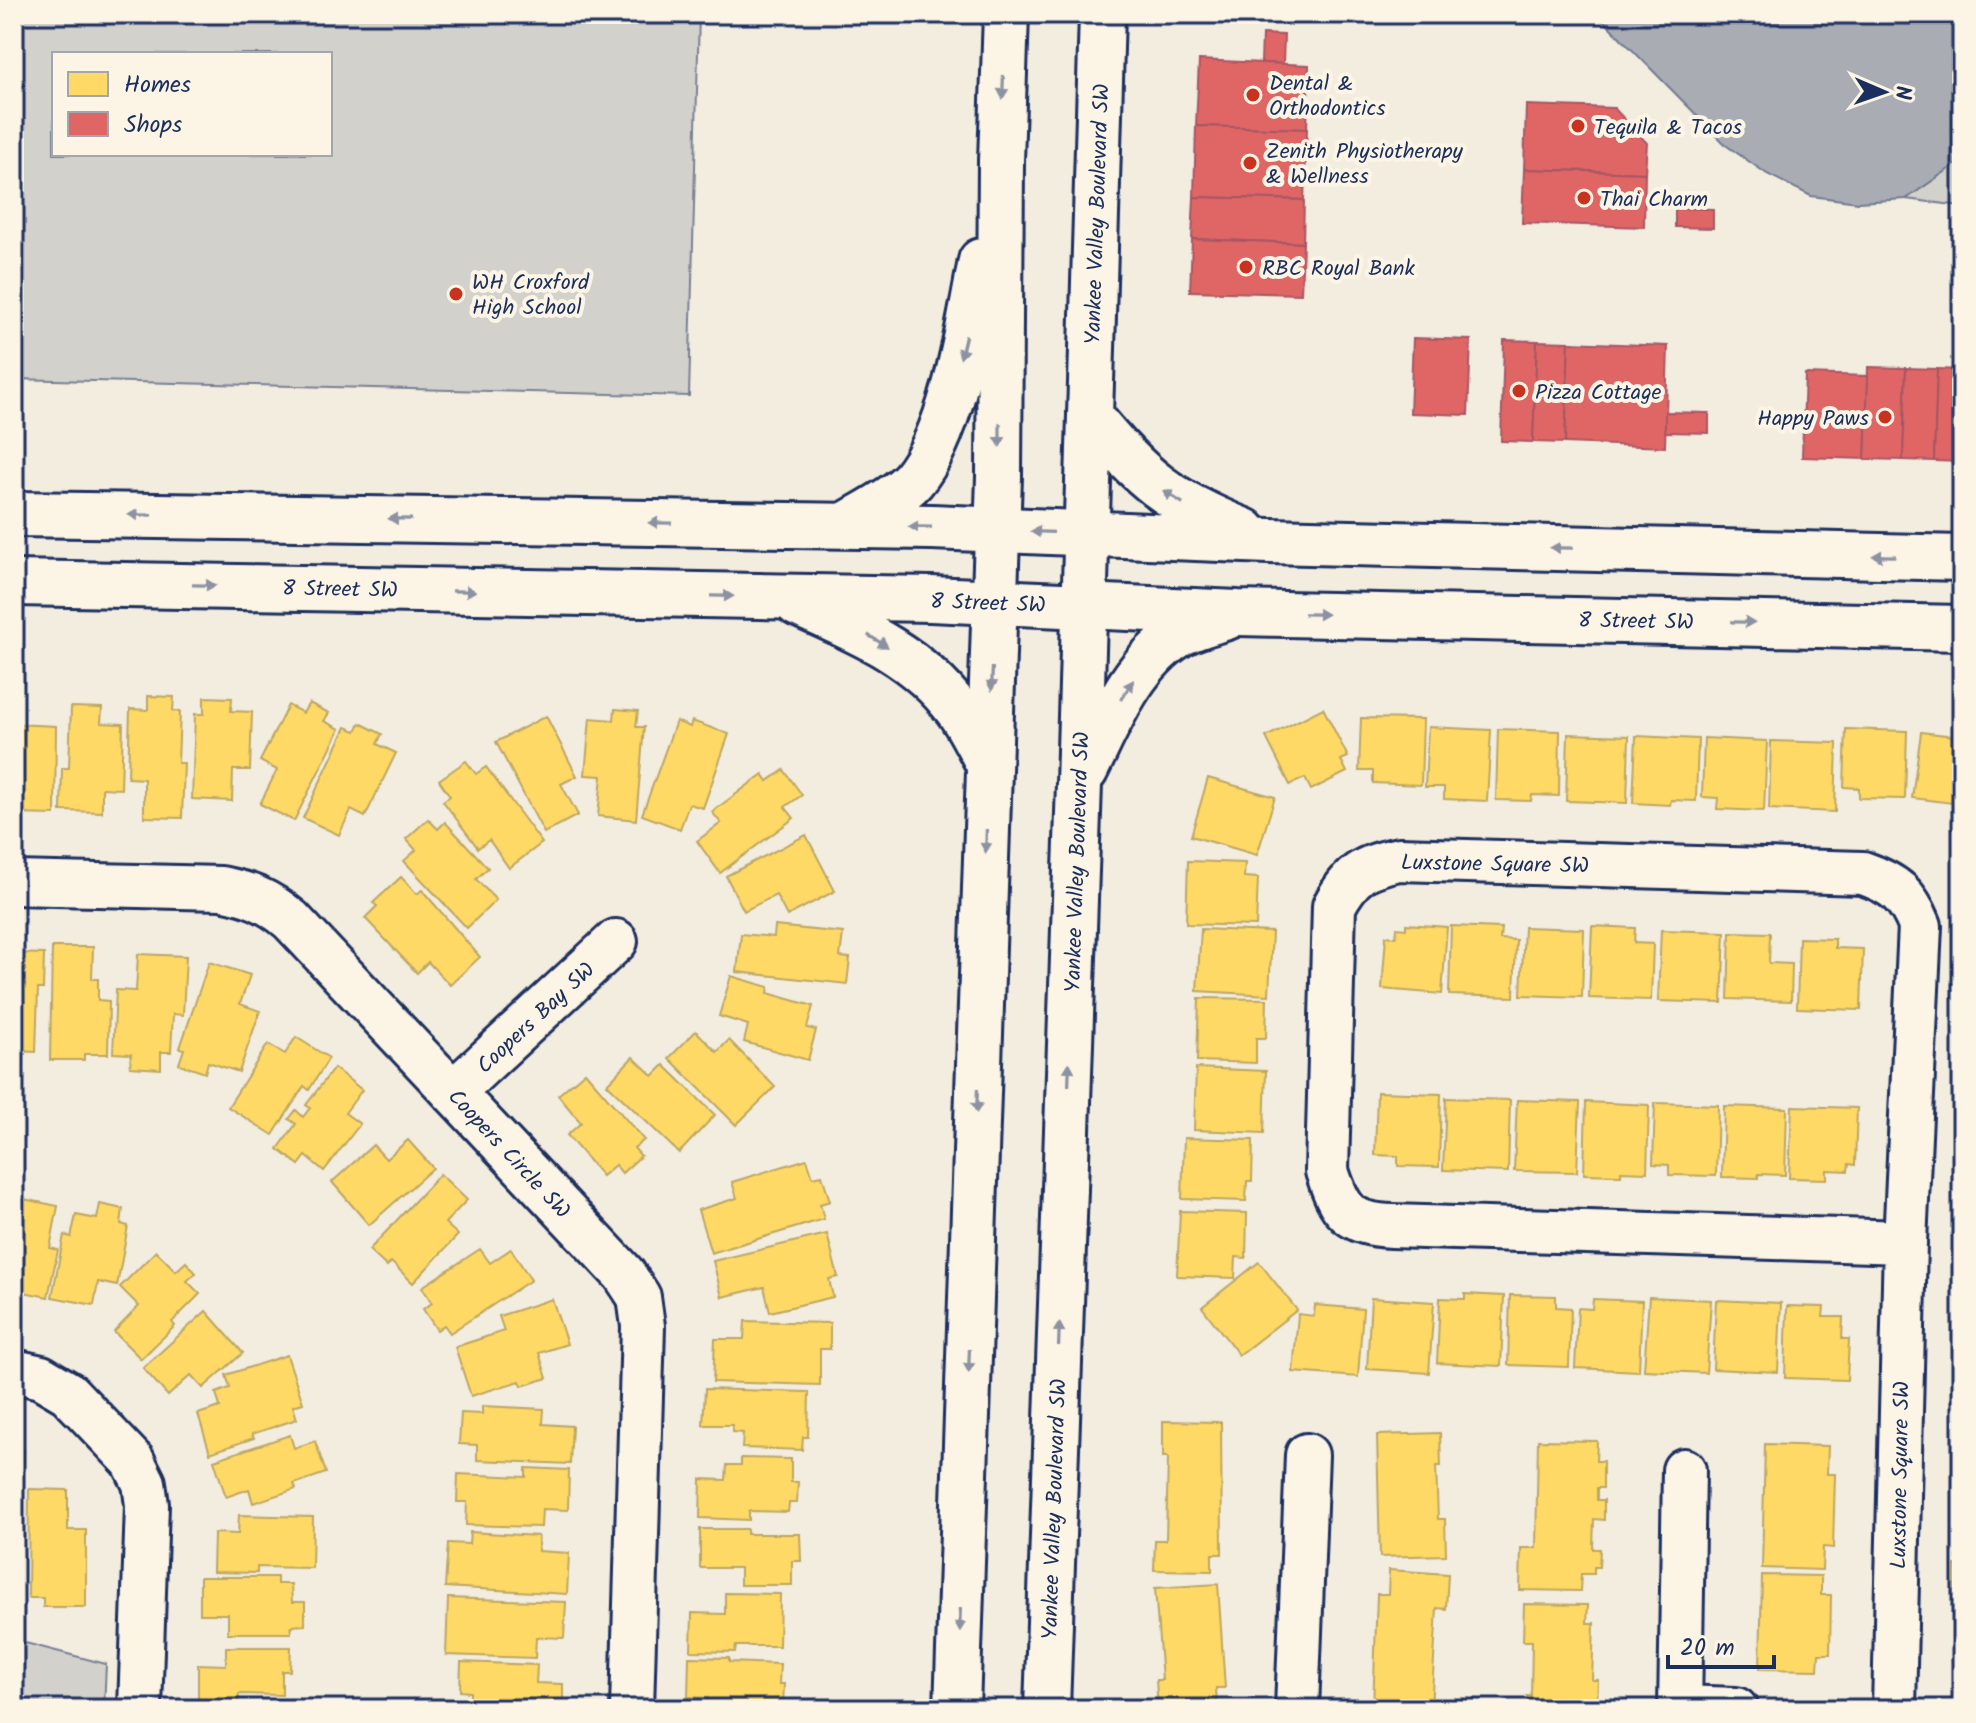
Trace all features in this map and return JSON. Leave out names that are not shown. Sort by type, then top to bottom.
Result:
[{"type":"main road","points":[[957,1709],[998,530],[1001,161],[1006,14]]},
{"type":"main road","name":"Yankee Valley Boulevard SW","points":[[1047,1709],[1102,14]]},
{"type":"main road","points":[[846,525],[912,481],[929,454],[950,408],[1001,161]]},
{"type":"main road","points":[[1090,416],[1123,457],[1155,486],[1196,512],[1269,541]]},
{"type":"main road","points":[[14,514],[846,525],[1269,541],[1962,558]]},
{"type":"main road","name":"8 Street SW","points":[[14,583],[994,601],[1238,613],[1962,628]]},
{"type":"main road","points":[[782,597],[867,634],[916,664],[957,709],[988,763]]},
{"type":"main road","points":[[1079,784],[1117,707],[1144,664],[1180,634],[1238,613]]},
{"type":"street","name":"Luxstone Square SW","points":[[1894,1709],[1905,1242],[1920,926],[1913,907],[1900,890],[1880,878],[1863,873],[1399,859],[1374,864],[1356,874],[1343,889],[1334,906],[1327,1171],[1336,1199],[1349,1216],[1369,1225],[1905,1242]]},
{"type":"street","name":"Coopers Circle SW","points":[[14,883],[221,888],[250,894],[272,904],[291,920],[624,1274],[639,1297],[643,1340],[632,1709]]},
{"type":"street","name":"Coopers Bay SW","points":[[453,1092],[616,941]]},
{"type":"street","points":[[14,1371],[41,1377],[68,1393],[133,1461],[144,1483],[147,1505],[140,1709]]},
{"type":"street","points":[[1297,1709],[1307,1455]]},
{"type":"street","points":[[1684,1470],[1680,1708],[1736,1709]]},
{"type":"shaded area","name":"WH Croxford High School","points":[[14,14],[699,14],[689,396],[14,379]]},
{"type":"shaded area","points":[[1597,14],[1962,14],[1962,160],[1906,199],[1858,202],[1811,196],[1767,174],[1727,146]]},
{"type":"shaded area","points":[[1962,160],[1962,206],[1906,199]]},
{"type":"shaded area","points":[[14,1640],[106,1664],[104,1709],[14,1709]]},
{"type":"building: Homes","points":[[148,696],[174,697],[173,711],[180,711],[178,763],[184,763],[182,818],[144,817],[144,779],[128,778],[130,709],[148,710]]},
{"type":"building: Homes","points":[[204,697],[232,698],[231,711],[252,712],[250,770],[233,770],[232,801],[192,799],[195,714],[204,714]]},
{"type":"building: Homes","points":[[309,703],[329,713],[324,721],[340,729],[294,821],[260,804],[277,770],[260,761],[288,705],[303,713]]},
{"type":"building: Homes","points":[[71,707],[102,708],[101,723],[123,724],[121,789],[102,788],[102,812],[61,811],[62,768],[69,768]]},
{"type":"building: Homes","points":[[1323,708],[1348,757],[1341,760],[1347,772],[1311,790],[1305,778],[1290,785],[1266,737]]},
{"type":"building: Homes","points":[[615,709],[638,711],[636,727],[644,727],[636,820],[598,816],[602,776],[585,775],[590,718],[614,720]]},
{"type":"building: Homes","points":[[546,716],[577,776],[561,784],[578,815],[544,833],[496,742]]},
{"type":"building: Homes","points":[[1361,718],[1423,719],[1421,785],[1373,783],[1373,771],[1359,771]]},
{"type":"building: Homes","points":[[676,721],[690,727],[692,721],[729,734],[703,808],[689,804],[680,829],[642,815]]},
{"type":"building: Homes","points":[[360,723],[382,734],[377,744],[396,753],[365,817],[351,810],[339,835],[303,818],[346,727],[356,731]]},
{"type":"building: Homes","points":[[14,724],[56,726],[55,815],[17,814]]},
{"type":"building: Homes","points":[[1428,727],[1491,730],[1487,801],[1444,799],[1444,787],[1425,787]]},
{"type":"building: Homes","points":[[1498,729],[1560,731],[1559,796],[1532,795],[1531,801],[1496,800]]},
{"type":"building: Homes","points":[[1846,729],[1907,731],[1905,799],[1859,798],[1859,788],[1844,787]]},
{"type":"building: Homes","points":[[1921,732],[1962,737],[1962,792],[1954,791],[1952,803],[1912,798]]},
{"type":"building: Homes","points":[[1568,734],[1629,736],[1627,803],[1566,801]]},
{"type":"building: Homes","points":[[1636,736],[1698,739],[1696,801],[1671,800],[1670,805],[1633,803]]},
{"type":"building: Homes","points":[[1704,738],[1767,741],[1764,811],[1717,809],[1718,798],[1702,797]]},
{"type":"building: Homes","points":[[1771,741],[1837,743],[1835,812],[1769,809]]},
{"type":"building: Homes","points":[[466,761],[476,774],[486,767],[542,843],[509,868],[489,840],[478,848],[443,801],[450,796],[439,780]]},
{"type":"building: Homes","points":[[784,770],[802,795],[785,807],[794,818],[720,873],[697,841],[721,823],[712,812],[763,774],[768,781]]},
{"type":"building: Homes","points":[[1208,778],[1275,797],[1257,855],[1191,836]]},
{"type":"building: Homes","points":[[428,819],[438,829],[445,822],[488,868],[476,879],[496,900],[467,928],[404,861],[416,850],[406,839]]},
{"type":"building: Homes","points":[[806,835],[835,891],[787,916],[776,895],[744,911],[726,876]]},
{"type":"building: Homes","points":[[1188,861],[1245,863],[1244,877],[1258,878],[1256,926],[1186,924]]},
{"type":"building: Homes","points":[[401,877],[417,894],[422,890],[480,957],[450,985],[428,962],[417,973],[365,918],[377,906],[373,903]]},
{"type":"building: Homes","points":[[1406,924],[1447,927],[1442,994],[1382,989],[1386,936],[1396,937],[1397,928],[1406,929]]},
{"type":"building: Homes","points":[[775,926],[843,933],[840,957],[850,958],[847,984],[737,972],[741,934],[774,937]]},
{"type":"building: Homes","points":[[1451,926],[1501,928],[1500,939],[1516,940],[1514,997],[1449,995]]},
{"type":"building: Homes","points":[[1592,926],[1635,928],[1634,943],[1653,944],[1651,1000],[1589,998]]},
{"type":"building: Homes","points":[[1524,927],[1584,929],[1582,997],[1521,995]]},
{"type":"building: Homes","points":[[1201,929],[1272,932],[1269,995],[1197,991]]},
{"type":"building: Homes","points":[[1661,930],[1725,932],[1722,1003],[1658,1001]]},
{"type":"building: Homes","points":[[1730,932],[1770,933],[1769,963],[1792,964],[1791,1001],[1728,999]]},
{"type":"building: Homes","points":[[1799,938],[1835,939],[1835,948],[1863,949],[1861,1010],[1797,1008]]},
{"type":"building: Homes","points":[[52,947],[93,947],[92,979],[98,979],[98,1000],[109,1001],[108,1054],[84,1054],[84,1060],[50,1060]]},
{"type":"building: Homes","points":[[14,953],[44,954],[43,989],[38,989],[36,1052],[14,1051]]},
{"type":"building: Homes","points":[[138,954],[186,956],[183,1015],[173,1014],[171,1052],[161,1052],[161,1069],[130,1067],[131,1054],[113,1053],[116,990],[136,991]]},
{"type":"building: Homes","points":[[209,962],[250,975],[240,1004],[260,1011],[239,1072],[208,1062],[205,1073],[179,1064],[184,1049],[180,1048]]},
{"type":"building: Homes","points":[[731,976],[769,987],[768,993],[813,1006],[807,1028],[816,1030],[808,1060],[744,1042],[748,1025],[719,1016]]},
{"type":"building: Homes","points":[[1199,998],[1267,999],[1266,1038],[1256,1038],[1256,1063],[1197,1061]]},
{"type":"building: Homes","points":[[696,1031],[717,1052],[729,1040],[775,1087],[736,1125],[669,1058]]},
{"type":"building: Homes","points":[[296,1037],[329,1058],[309,1090],[304,1086],[273,1135],[228,1107],[268,1044],[285,1054]]},
{"type":"building: Homes","points":[[633,1057],[653,1076],[664,1065],[715,1115],[679,1153],[607,1084]]},
{"type":"building: Homes","points":[[334,1068],[362,1090],[345,1113],[360,1124],[324,1171],[306,1156],[299,1165],[278,1149],[296,1124],[289,1119],[296,1110],[303,1117],[310,1108],[306,1105]]},
{"type":"building: Homes","points":[[1196,1068],[1266,1071],[1264,1133],[1194,1130]]},
{"type":"building: Homes","points":[[585,1072],[644,1140],[634,1148],[641,1156],[622,1173],[615,1165],[602,1176],[567,1135],[581,1123],[558,1095]]},
{"type":"building: Homes","points":[[1377,1092],[1441,1094],[1439,1167],[1398,1166],[1398,1156],[1375,1155]]},
{"type":"building: Homes","points":[[1446,1098],[1510,1100],[1508,1172],[1443,1170]]},
{"type":"building: Homes","points":[[1517,1100],[1580,1102],[1577,1172],[1514,1171]]},
{"type":"building: Homes","points":[[1586,1102],[1649,1105],[1647,1172],[1584,1174]]},
{"type":"building: Homes","points":[[1655,1103],[1718,1105],[1716,1176],[1669,1175],[1669,1165],[1653,1164]]},
{"type":"building: Homes","points":[[1724,1106],[1787,1108],[1785,1175],[1722,1177]]},
{"type":"building: Homes","points":[[1792,1106],[1857,1108],[1855,1165],[1849,1164],[1848,1171],[1827,1170],[1827,1179],[1789,1178]]},
{"type":"building: Homes","points":[[1184,1138],[1253,1140],[1252,1181],[1247,1181],[1246,1201],[1182,1199]]},
{"type":"building: Homes","points":[[408,1140],[433,1168],[369,1225],[332,1182],[373,1145],[386,1159]]},
{"type":"building: Homes","points":[[807,1159],[813,1177],[822,1175],[830,1201],[820,1204],[824,1219],[711,1253],[698,1210],[737,1198],[732,1182]]},
{"type":"building: Homes","points":[[440,1174],[467,1200],[445,1223],[458,1235],[413,1283],[391,1262],[387,1267],[369,1250]]},
{"type":"building: Homes","points":[[14,1197],[58,1206],[50,1248],[58,1250],[48,1297],[14,1290]]},
{"type":"building: Homes","points":[[100,1204],[123,1209],[121,1224],[128,1226],[117,1286],[98,1282],[94,1305],[52,1297],[64,1235],[71,1237],[76,1215],[97,1219]]},
{"type":"building: Homes","points":[[1180,1211],[1247,1213],[1246,1258],[1236,1257],[1235,1278],[1177,1276]]},
{"type":"building: Homes","points":[[827,1234],[838,1277],[829,1279],[833,1297],[770,1312],[764,1287],[722,1297],[713,1261]]},
{"type":"building: Homes","points":[[480,1249],[490,1263],[511,1249],[531,1280],[450,1333],[444,1325],[437,1330],[423,1309],[432,1303],[422,1287]]},
{"type":"building: Homes","points":[[156,1251],[176,1271],[186,1262],[196,1273],[187,1281],[200,1294],[172,1322],[175,1326],[141,1359],[114,1332],[139,1306],[120,1287]]},
{"type":"building: Homes","points":[[1259,1262],[1297,1310],[1239,1355],[1202,1307]]},
{"type":"building: Homes","points":[[1465,1294],[1504,1296],[1501,1366],[1437,1363],[1440,1298],[1465,1299]]},
{"type":"building: Homes","points":[[1510,1295],[1556,1296],[1556,1307],[1571,1308],[1569,1367],[1508,1365]]},
{"type":"building: Homes","points":[[1649,1297],[1711,1300],[1706,1373],[1644,1370]]},
{"type":"building: Homes","points":[[1371,1298],[1434,1302],[1429,1373],[1367,1369]]},
{"type":"building: Homes","points":[[552,1299],[567,1344],[539,1353],[547,1378],[522,1386],[520,1381],[471,1396],[455,1347],[504,1331],[499,1316]]},
{"type":"building: Homes","points":[[1593,1299],[1642,1301],[1639,1371],[1575,1368],[1578,1308],[1592,1309]]},
{"type":"building: Homes","points":[[1716,1300],[1781,1303],[1778,1372],[1713,1369]]},
{"type":"building: Homes","points":[[1315,1305],[1363,1309],[1358,1377],[1293,1372],[1298,1314],[1314,1316]]},
{"type":"building: Homes","points":[[1787,1306],[1824,1307],[1823,1317],[1843,1317],[1842,1339],[1849,1339],[1847,1380],[1785,1378]]},
{"type":"building: Homes","points":[[206,1311],[243,1353],[203,1388],[191,1375],[168,1396],[143,1368]]},
{"type":"building: Homes","points":[[745,1321],[830,1323],[830,1349],[820,1349],[820,1385],[713,1382],[715,1339],[744,1339]]},
{"type":"building: Homes","points":[[287,1355],[303,1403],[293,1406],[297,1419],[252,1434],[254,1438],[210,1453],[198,1414],[220,1407],[216,1393],[230,1388],[226,1375]]},
{"type":"building: Homes","points":[[705,1389],[809,1392],[808,1437],[803,1437],[802,1450],[742,1448],[743,1433],[732,1432],[732,1425],[703,1425]]},
{"type":"building: Homes","points":[[482,1406],[544,1409],[543,1424],[572,1426],[570,1464],[477,1460],[477,1445],[459,1444],[461,1413],[482,1414]]},
{"type":"building: Homes","points":[[1163,1421],[1221,1422],[1222,1554],[1212,1554],[1212,1571],[1154,1570],[1155,1540],[1166,1540],[1168,1457],[1163,1457]]},
{"type":"building: Homes","points":[[1960,1428],[1962,1487],[1958,1487]]},
{"type":"building: Homes","points":[[1440,1433],[1441,1466],[1436,1466],[1438,1519],[1445,1519],[1446,1555],[1380,1557],[1377,1435]]},
{"type":"building: Homes","points":[[290,1435],[294,1448],[315,1441],[326,1473],[294,1484],[296,1489],[253,1503],[249,1489],[226,1497],[214,1460]]},
{"type":"building: Homes","points":[[1538,1440],[1597,1441],[1596,1461],[1603,1461],[1603,1488],[1597,1488],[1597,1500],[1604,1500],[1604,1520],[1594,1519],[1593,1549],[1600,1549],[1599,1567],[1594,1567],[1594,1574],[1581,1574],[1580,1591],[1520,1590],[1521,1548],[1536,1548]]},
{"type":"building: Homes","points":[[1765,1444],[1828,1446],[1827,1474],[1835,1474],[1833,1548],[1823,1547],[1822,1570],[1762,1568]]},
{"type":"building: Homes","points":[[14,1449],[24,1450],[20,1545],[14,1545]]},
{"type":"building: Homes","points":[[741,1458],[791,1459],[791,1482],[798,1482],[797,1503],[789,1503],[788,1512],[749,1511],[749,1520],[700,1518],[701,1479],[726,1480],[727,1465],[741,1465]]},
{"type":"building: Homes","points":[[526,1468],[569,1470],[568,1510],[542,1509],[541,1527],[466,1525],[467,1502],[457,1502],[458,1474],[526,1477]]},
{"type":"building: Homes","points":[[29,1489],[68,1490],[68,1530],[86,1530],[86,1607],[43,1607],[43,1598],[28,1598]]},
{"type":"building: Homes","points":[[1959,1511],[1962,1511],[1962,1559],[1957,1559]]},
{"type":"building: Homes","points":[[239,1515],[313,1517],[312,1568],[257,1567],[257,1573],[213,1572],[214,1533],[238,1534]]},
{"type":"building: Homes","points":[[700,1529],[747,1529],[747,1534],[800,1534],[801,1561],[792,1561],[792,1585],[740,1585],[740,1568],[700,1568]]},
{"type":"building: Homes","points":[[470,1532],[538,1536],[538,1551],[569,1553],[567,1594],[445,1587],[448,1543],[469,1544]]},
{"type":"building: Homes","points":[[1955,1565],[1962,1565],[1962,1612],[1954,1612]]},
{"type":"building: Homes","points":[[1389,1570],[1448,1574],[1446,1609],[1437,1608],[1431,1709],[1373,1709],[1377,1594],[1388,1594]]},
{"type":"building: Homes","points":[[1762,1575],[1821,1576],[1821,1595],[1831,1595],[1830,1654],[1819,1654],[1818,1670],[1760,1669]]},
{"type":"building: Homes","points":[[200,1577],[277,1577],[277,1584],[291,1584],[292,1602],[305,1602],[305,1625],[291,1626],[291,1633],[228,1633],[228,1614],[200,1614]]},
{"type":"building: Homes","points":[[1218,1584],[1225,1688],[1216,1688],[1217,1705],[1158,1709],[1156,1680],[1162,1680],[1155,1588]]},
{"type":"building: Homes","points":[[725,1593],[780,1594],[779,1646],[736,1646],[735,1652],[691,1651],[692,1613],[725,1614]]},
{"type":"building: Homes","points":[[448,1598],[566,1602],[564,1638],[536,1637],[535,1658],[446,1655]]},
{"type":"building: Homes","points":[[1524,1604],[1588,1605],[1587,1623],[1594,1623],[1592,1680],[1598,1680],[1597,1706],[1592,1706],[1592,1709],[1527,1709],[1527,1696],[1531,1696],[1532,1641],[1523,1641]]},
{"type":"building: Homes","points":[[226,1647],[291,1647],[290,1671],[282,1671],[282,1695],[239,1694],[238,1702],[198,1702],[198,1664],[226,1665]]},
{"type":"building: Homes","points":[[689,1657],[780,1664],[779,1684],[784,1684],[783,1707],[708,1709],[708,1698],[688,1697]]},
{"type":"building: Homes","points":[[1962,1658],[1962,1705],[1952,1660]]},
{"type":"building: Homes","points":[[461,1662],[537,1665],[536,1683],[563,1684],[563,1709],[470,1709],[470,1692],[460,1691]]},
{"type":"building: Shops","points":[[1262,34],[1284,35],[1283,64],[1261,63]]},
{"type":"building: Shops","name":"Dental & Orthodontics","points":[[1199,60],[1309,65],[1307,129],[1196,126]]},
{"type":"building: Shops","name":"Tequila & Tacos","points":[[1526,105],[1614,108],[1647,143],[1645,173],[1524,169]]},
{"type":"building: Shops","name":"Zenith Physiotherapy & Wellness","points":[[1196,126],[1307,129],[1304,200],[1194,197]]},
{"type":"building: Shops","name":"Thai Charm","points":[[1524,169],[1645,173],[1644,227],[1522,223]]},
{"type":"building: Shops","points":[[1194,197],[1304,200],[1303,243],[1192,239]]},
{"type":"building: Shops","points":[[1675,208],[1713,209],[1713,228],[1675,227]]},
{"type":"building: Shops","name":"RBC Royal Bank","points":[[1192,239],[1303,243],[1301,294],[1190,291]]},
{"type":"building: Shops","points":[[1413,338],[1471,340],[1468,415],[1410,413]]},
{"type":"building: Shops","name":"Pizza Cottage","points":[[1504,340],[1537,341],[1533,442],[1501,441]]},
{"type":"building: Shops","points":[[1537,341],[1569,342],[1565,443],[1533,442]]},
{"type":"building: Shops","points":[[1569,342],[1668,346],[1665,447],[1565,443]]},
{"type":"building: Shops","name":"Happy Paws","points":[[1868,367],[1906,368],[1903,460],[1865,459]]},
{"type":"building: Shops","points":[[1906,368],[1937,369],[1934,461],[1903,460]]},
{"type":"building: Shops","points":[[1937,369],[1962,370],[1962,462],[1934,461]]},
{"type":"building: Shops","points":[[1805,374],[1868,376],[1865,459],[1802,457]]},
{"type":"building: Shops","points":[[1665,412],[1709,413],[1709,433],[1665,432]]},
{"type":"place","name":"Dental & Orthodontics","points":[[1253,95]]},
{"type":"place","name":"Tequila & Tacos","points":[[1578,126]]},
{"type":"place","name":"Zenith Physiotherapy & Wellness","points":[[1250,163]]},
{"type":"place","name":"Thai Charm","points":[[1584,198]]},
{"type":"place","name":"RBC Royal Bank","points":[[1246,267]]},
{"type":"place","name":"WH Croxford High School","points":[[456,294]]},
{"type":"place","name":"Pizza Cottage","points":[[1519,391]]},
{"type":"place","name":"Happy Paws","points":[[1885,417]]}]
